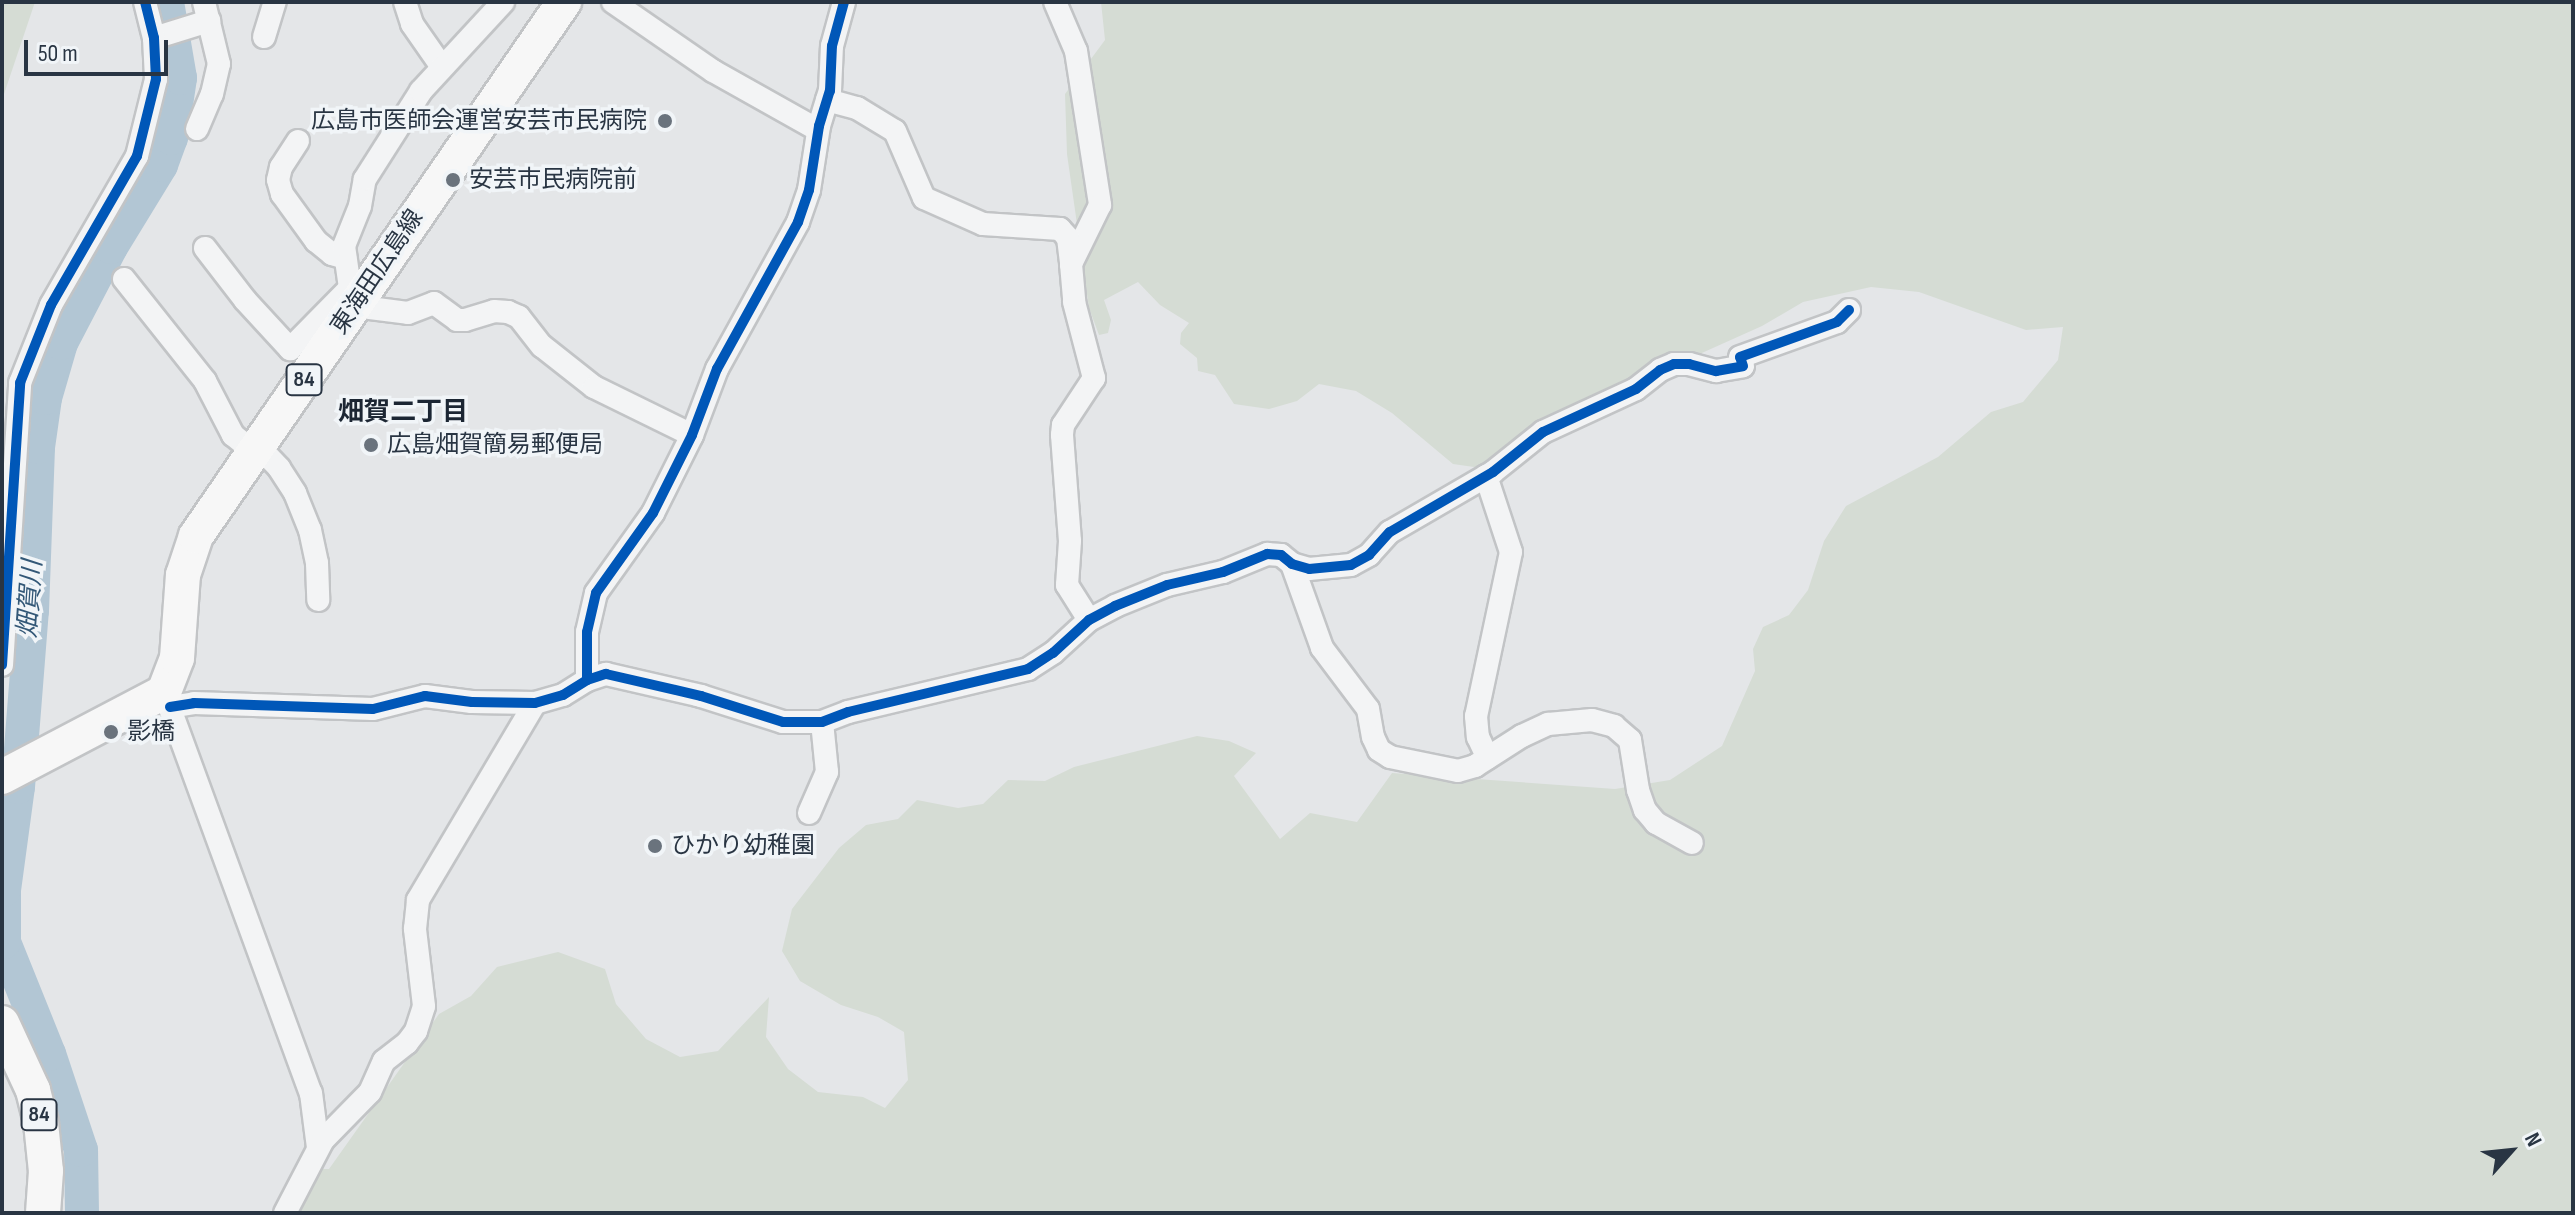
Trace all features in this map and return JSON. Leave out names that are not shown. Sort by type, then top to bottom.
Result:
[{"type":"main road","name":"東海田広島線","points":[[167,700],[177,658],[183,575],[196,536],[257,450],[355,297],[564,2]]},
{"type":"main road","points":[[2,777],[167,700]]},
{"type":"main road","name":"84","points":[[2,1023],[33,1090],[41,1123],[46,1171],[43,1213]]},
{"type":"street","points":[[2,665],[20,383],[51,305],[137,156],[156,79],[157,37],[145,2]]},
{"type":"street","points":[[264,37],[275,2]]},
{"type":"street","points":[[405,2],[412,24],[442,67]]},
{"type":"street","points":[[355,297],[344,246],[360,206],[365,179],[421,91],[503,2]]},
{"type":"street","points":[[613,2],[713,71],[818,130]]},
{"type":"street","points":[[587,680],[587,632],[596,593],[653,513],[692,435],[717,369],[798,222],[809,190],[818,130],[827,100],[832,46],[844,2]]},
{"type":"street","points":[[1055,2],[1079,64],[1100,205],[1071,264]]},
{"type":"street","points":[[157,37],[205,16],[219,64],[212,94],[197,129]]},
{"type":"street","points":[[827,100],[878,118],[895,131],[924,198],[983,224],[1060,229],[1068,238],[1074,302],[1094,378],[1063,425],[1070,541],[1066,571],[1067,585],[1075,603],[1089,620]]},
{"type":"street","points":[[298,141],[281,167],[278,180],[282,194],[316,241],[332,254],[345,258]]},
{"type":"street","points":[[205,248],[245,300],[290,349],[355,297]]},
{"type":"street","points":[[124,279],[214,394],[233,435],[279,468],[295,493],[310,530],[317,563],[318,600]]},
{"type":"street","points":[[355,297],[408,313],[434,303],[457,320],[494,311],[508,312],[519,317],[542,346],[594,387],[692,435]]},
{"type":"street","points":[[318,1148],[311,1093],[167,700],[373,709],[425,696],[472,702],[535,703],[563,695],[587,680],[606,674],[632,678],[783,722],[822,722],[848,712],[1028,669],[1053,653],[1089,620],[1167,585],[1223,572],[1267,554],[1281,555],[1292,564],[1309,569],[1351,565],[1369,555],[1390,532],[1486,476],[1543,432],[1636,389],[1667,366],[1689,364],[1716,371],[1743,366],[1740,357],[1837,322],[1849,310]]},
{"type":"street","points":[[1486,476],[1511,552],[1476,716],[1478,737],[1488,758]]},
{"type":"street","points":[[1292,564],[1322,648],[1368,709],[1373,737],[1379,750],[1390,757],[1458,771],[1548,724],[1592,720],[1614,726],[1630,740],[1638,790],[1645,810],[1656,823],[1692,843]]},
{"type":"street","points":[[285,1213],[318,1148],[370,1092],[384,1061],[407,1043],[416,1031],[424,1006],[415,929],[418,900],[535,703]]},
{"type":"street","points":[[809,813],[827,772],[822,722]]},
{"type":"shaded area","points":[[2,2],[35,2],[2,100]]},
{"type":"shaded area","points":[[1101,2],[2573,2],[2573,1213],[297,1213],[315,1169],[329,1169],[439,1014],[471,996],[497,967],[558,952],[605,969],[616,1004],[646,1039],[680,1057],[718,1051],[769,997],[766,1037],[788,1069],[818,1092],[863,1097],[885,1108],[908,1080],[904,1032],[878,1017],[841,1005],[800,981],[782,951],[792,909],[839,848],[866,825],[898,819],[917,800],[958,808],[983,804],[1008,780],[1045,781],[1074,767],[1197,736],[1229,741],[1256,753],[1234,776],[1280,839],[1310,813],[1357,822],[1392,773],[1615,789],[1670,780],[1722,746],[1755,671],[1753,649],[1763,627],[1789,615],[1808,590],[1824,541],[1846,506],[1938,457],[1991,412],[2023,402],[2058,360],[2063,327],[2026,330],[1919,292],[1871,287],[1803,302],[1762,326],[1521,434],[1488,469],[1453,464],[1392,413],[1356,391],[1319,384],[1297,401],[1269,409],[1234,404],[1215,375],[1198,371],[1197,358],[1180,344],[1181,333],[1189,323],[1160,305],[1138,282],[1104,300],[1111,320],[1108,333],[1099,335],[1089,308],[1067,154],[1065,94],[1105,40]]},
{"type":"waterway","name":"畑賀川","points":[[82,1213],[81,1150],[49,1054],[4,942],[4,890],[18,787],[32,611],[38,447],[45,398],[61,343],[111,247],[161,165],[171,138],[180,78],[167,2]]},
{"type":"cycle path","points":[[2,665],[20,383],[51,305],[137,156],[156,79],[154,38],[145,2]]},
{"type":"cycle path","points":[[587,680],[587,632],[596,593],[653,513],[692,435],[717,369],[798,222],[809,190],[819,126],[830,91],[832,46],[844,2]]},
{"type":"cycle path","points":[[170,707],[194,703],[373,709],[425,696],[472,702],[535,703],[563,695],[587,680],[606,674],[701,696],[783,722],[822,722],[848,712],[1028,669],[1053,653],[1089,620],[1115,606],[1167,585],[1223,572],[1267,554],[1281,555],[1292,564],[1309,569],[1351,565],[1369,555],[1390,532],[1493,472],[1543,432],[1636,389],[1660,370],[1674,364],[1689,364],[1716,371],[1743,366],[1740,357],[1837,322],[1849,310]]},
{"type":"place","name":"広島市医師会運営安芸市民病院","points":[[665,121]]},
{"type":"place","name":"安芸市民病院前","points":[[453,180]]},
{"type":"place","name":"広島畑賀簡易郵便局","points":[[371,445]]},
{"type":"place","name":"影橋","points":[[111,732]]},
{"type":"place","name":"ひかり幼稚園","points":[[655,846]]},
{"type":"district","name":"畑賀二丁目","points":[[403,413]]}]
